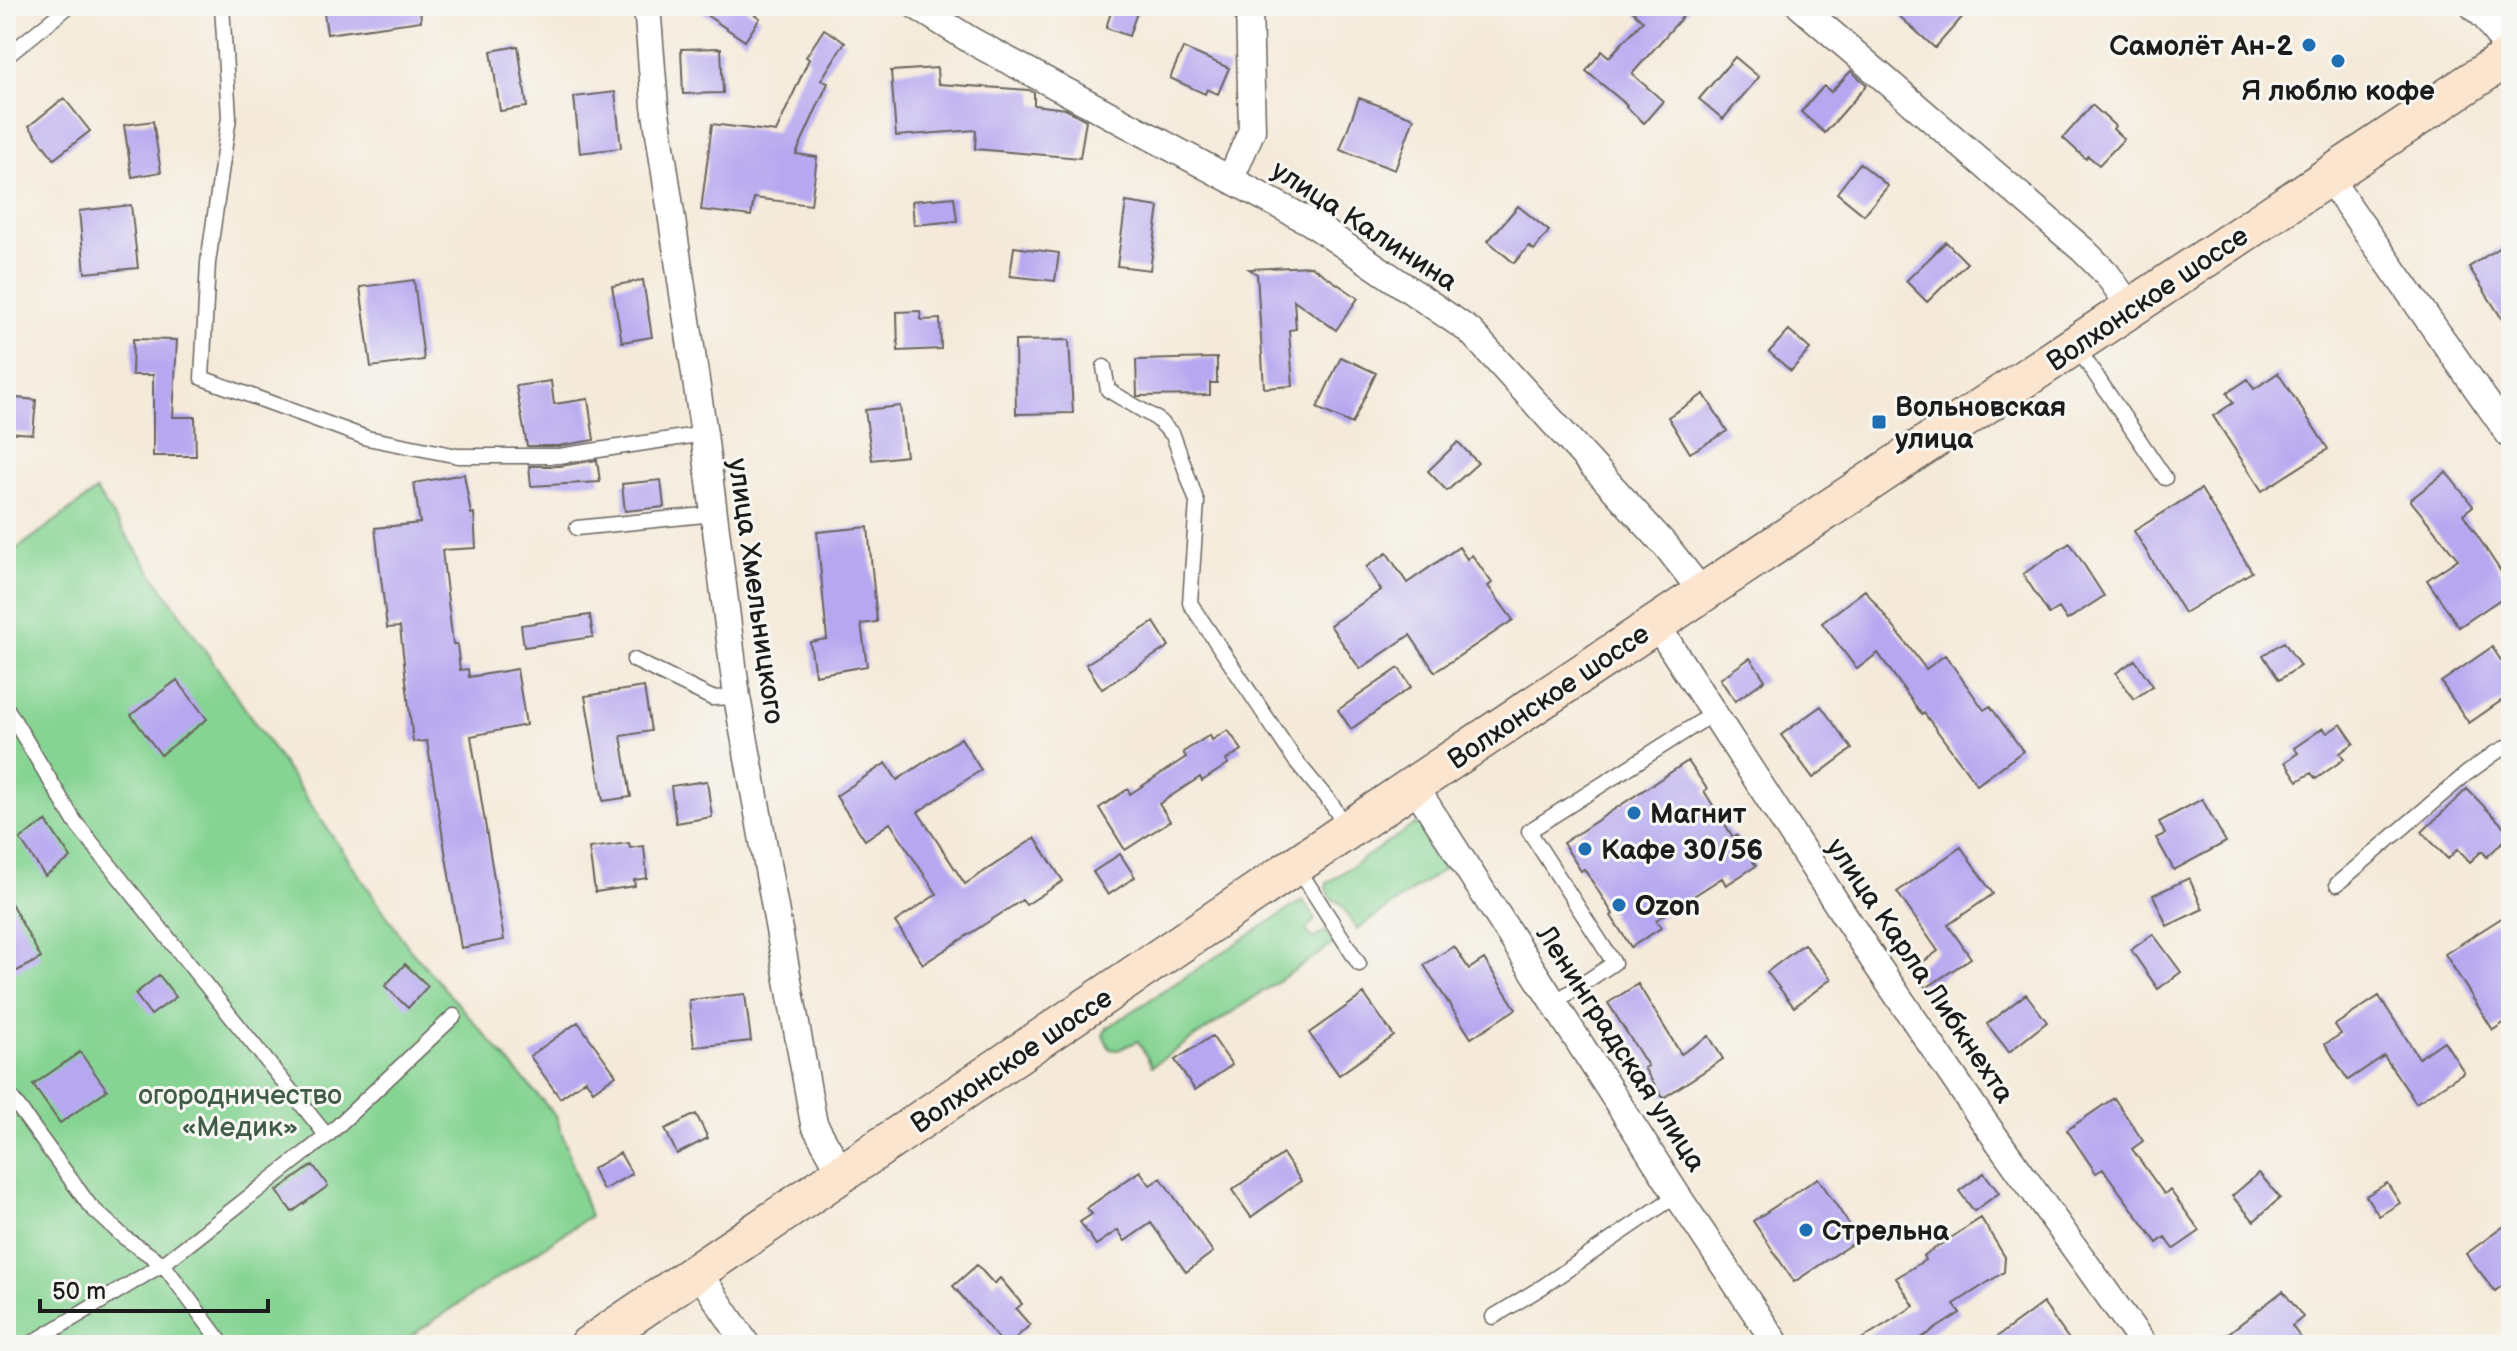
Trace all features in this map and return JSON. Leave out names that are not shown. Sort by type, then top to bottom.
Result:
[{"type":"main road","name":"Волхонское шоссе","points":[[589,1345],[843,1175],[1304,878],[1348,832],[1414,785],[2511,55]]},
{"type":"street","name":"улица Хмельницкого","points":[[647,6],[655,106],[704,434],[737,697],[814,1124],[843,1175]]},
{"type":"street","name":"улица Калинина","points":[[916,6],[972,41],[1310,222],[1470,331],[1666,546],[1703,593]]},
{"type":"street","points":[[1231,178],[1252,130],[1249,6]]},
{"type":"street","points":[[1800,6],[2083,250],[2107,274],[2131,308]]},
{"type":"street","points":[[2473,6],[2486,18],[2511,55]]},
{"type":"street","points":[[2328,177],[2511,437]]},
{"type":"street","name":"улица Карла Либкнехта","points":[[1656,624],[1893,989],[2144,1345]]},
{"type":"street","name":"Ленинградская улица","points":[[1414,785],[1777,1345]]},
{"type":"street","points":[[698,1272],[747,1345]]},
{"type":"lane","points":[[6,57],[69,6]]},
{"type":"lane","points":[[222,6],[229,117],[208,263],[202,378],[367,438],[458,456],[559,456],[704,434]]},
{"type":"lane","points":[[2075,345],[2165,478]]},
{"type":"lane","points":[[1104,367],[1108,390],[1157,419],[1173,435],[1197,502],[1190,603],[1295,760],[1333,806],[1348,832]]},
{"type":"lane","points":[[577,528],[714,514]]},
{"type":"lane","points":[[634,660],[712,698],[737,697]]},
{"type":"lane","points":[[6,707],[75,822],[327,1136]]},
{"type":"lane","points":[[1555,1002],[1614,963],[1529,831],[1714,713]]},
{"type":"lane","points":[[2337,884],[2466,774],[2511,745]]},
{"type":"lane","points":[[1304,878],[1359,964]]},
{"type":"lane","points":[[29,1345],[163,1264],[327,1136],[454,1016]]},
{"type":"lane","points":[[6,1090],[90,1206],[125,1238],[163,1264],[223,1345]]},
{"type":"lane","points":[[1493,1317],[1677,1195]]},
{"type":"green space","name":"огородничество «Медик»","points":[[96,491],[409,948],[556,1116],[590,1216],[405,1340],[408,1345],[6,1345],[6,557]]},
{"type":"green space","points":[[1415,824],[1428,829],[1451,864],[1357,929],[1340,903],[1332,899],[1326,889],[1327,883]]},
{"type":"green space","points":[[1303,900],[1315,920],[1306,930],[1313,939],[1325,931],[1335,943],[1152,1066],[1138,1041],[1118,1050],[1110,1049],[1103,1035],[1107,1028]]},
{"type":"building","points":[[323,6],[420,6],[421,21],[327,34]]},
{"type":"building","points":[[693,6],[741,6],[760,18],[745,41]]},
{"type":"building","points":[[1113,6],[1139,6],[1129,36],[1106,28]]},
{"type":"building","points":[[1627,6],[1692,6],[1632,74],[1663,101],[1644,123],[1586,71],[1602,51],[1609,57],[1643,21]]},
{"type":"building","points":[[1888,6],[1972,6],[1935,48]]},
{"type":"building","points":[[824,29],[845,42],[821,80],[828,83],[796,154],[817,157],[811,205],[754,198],[751,216],[701,210],[712,124],[776,132],[809,59],[806,57]]},
{"type":"building","points":[[518,46],[527,107],[500,111],[491,51]]},
{"type":"building","points":[[721,48],[723,93],[683,94],[681,49]]},
{"type":"building","points":[[1183,48],[1229,68],[1218,94],[1207,89],[1205,94],[1170,78]]},
{"type":"building","points":[[1735,57],[1759,77],[1723,119],[1699,99]]},
{"type":"building","points":[[937,68],[938,84],[1029,90],[1034,93],[1034,105],[1066,109],[1086,120],[1080,158],[975,149],[976,130],[896,136],[891,71]]},
{"type":"building","points":[[1851,71],[1867,85],[1825,133],[1801,112],[1824,86],[1831,92]]},
{"type":"building","points":[[615,92],[621,148],[580,153],[574,97]]},
{"type":"building","points":[[64,98],[90,131],[54,159],[29,126]]},
{"type":"building","points":[[1359,98],[1414,118],[1395,170],[1340,150]]},
{"type":"building","points":[[2092,105],[2124,139],[2099,165],[2088,156],[2086,159],[2063,138]]},
{"type":"building","points":[[153,121],[161,172],[132,177],[124,125]]},
{"type":"building","points":[[1860,163],[1888,186],[1864,215],[1837,193]]},
{"type":"building","points":[[954,197],[957,221],[914,225],[912,201]]},
{"type":"building","points":[[1126,202],[1159,207],[1150,270],[1117,266]]},
{"type":"building","points":[[131,205],[138,268],[85,273],[79,211]]},
{"type":"building","points":[[1518,206],[1549,231],[1534,250],[1529,246],[1514,263],[1488,241]]},
{"type":"building","points":[[2511,240],[2511,333],[2469,267]]},
{"type":"building","points":[[1946,242],[1967,263],[1927,302],[1906,281]]},
{"type":"building","points":[[1014,247],[1059,253],[1055,281],[1010,276]]},
{"type":"building","points":[[1311,266],[1358,298],[1336,330],[1294,300],[1296,329],[1289,330],[1293,386],[1264,388],[1257,274],[1249,269]]},
{"type":"building","points":[[414,280],[424,360],[371,367],[360,287]]},
{"type":"building","points":[[643,280],[652,337],[622,342],[612,286]]},
{"type":"building","points":[[920,311],[921,320],[940,319],[941,349],[898,351],[897,312]]},
{"type":"building","points":[[1789,330],[1810,349],[1791,371],[1769,352]]},
{"type":"building","points":[[133,339],[177,340],[173,417],[195,417],[196,456],[153,456],[153,375],[132,375]]},
{"type":"building","points":[[1069,340],[1073,413],[1016,414],[1015,341]]},
{"type":"building","points":[[1341,357],[1376,373],[1352,424],[1317,408]]},
{"type":"building","points":[[1217,358],[1217,383],[1210,383],[1210,395],[1137,396],[1136,360]]},
{"type":"building","points":[[2278,373],[2328,449],[2262,491],[2213,416],[2233,403],[2227,393],[2248,379],[2254,389]]},
{"type":"building","points":[[551,381],[554,404],[588,399],[594,440],[558,446],[527,446],[516,386]]},
{"type":"building","points":[[1704,394],[1727,431],[1690,453],[1668,417]]},
{"type":"building","points":[[6,397],[36,400],[33,434],[6,432]]},
{"type":"building","points":[[900,406],[906,456],[872,460],[865,410]]},
{"type":"building","points":[[1458,442],[1478,463],[1447,491],[1428,471]]},
{"type":"building","points":[[597,460],[600,482],[531,486],[529,466],[560,466]]},
{"type":"building","points":[[2446,472],[2473,506],[2463,514],[2511,587],[2511,592],[2459,627],[2427,580],[2458,559],[2410,500]]},
{"type":"building","points":[[464,474],[471,514],[474,513],[476,548],[442,550],[453,644],[457,644],[460,670],[468,669],[469,677],[517,669],[526,725],[471,736],[504,940],[461,948],[427,741],[413,742],[400,627],[387,628],[375,528],[420,523],[414,483]]},
{"type":"building","points":[[661,480],[664,507],[625,511],[622,484]]},
{"type":"building","points":[[2201,489],[2252,572],[2184,613],[2134,531]]},
{"type":"building","points":[[868,527],[877,622],[861,624],[867,666],[815,675],[810,642],[827,639],[817,532]]},
{"type":"building","points":[[2070,543],[2104,596],[2067,620],[2059,608],[2049,614],[2023,574]]},
{"type":"building","points":[[1459,547],[1467,559],[1472,555],[1492,583],[1488,586],[1513,620],[1435,672],[1410,635],[1360,669],[1330,625],[1381,590],[1366,567],[1387,553],[1407,583]]},
{"type":"building","points":[[1865,590],[1926,669],[1945,655],[1984,710],[1990,706],[2023,751],[1977,785],[1878,653],[1857,669],[1822,623]]},
{"type":"building","points":[[590,615],[593,637],[524,647],[521,625]]},
{"type":"building","points":[[1154,622],[1169,646],[1102,689],[1086,664]]},
{"type":"building","points":[[2284,642],[2300,666],[2279,680],[2263,655]]},
{"type":"building","points":[[2492,647],[2511,675],[2511,694],[2469,723],[2441,682]]},
{"type":"building","points":[[1750,658],[1765,680],[1735,701],[1720,679]]},
{"type":"building","points":[[2135,660],[2153,686],[2134,699],[2116,673]]},
{"type":"building","points":[[1399,668],[1411,687],[1351,729],[1338,710]]},
{"type":"building","points":[[177,680],[207,719],[161,755],[131,715]]},
{"type":"building","points":[[644,687],[651,731],[621,736],[631,797],[603,801],[585,696]]},
{"type":"building","points":[[1821,706],[1852,749],[1813,778],[1781,735]]},
{"type":"building","points":[[2341,724],[2354,743],[2340,753],[2344,759],[2316,779],[2311,773],[2298,781],[2285,762],[2298,753],[2294,748],[2323,728],[2327,733]]},
{"type":"building","points":[[1228,730],[1242,750],[1226,760],[1228,764],[1202,781],[1200,777],[1159,804],[1170,821],[1125,850],[1099,808],[1128,789],[1130,794],[1186,757],[1183,752],[1210,735],[1212,740]]},
{"type":"building","points":[[961,738],[981,770],[918,812],[965,884],[1035,838],[1063,881],[1026,905],[1022,900],[923,964],[895,922],[937,894],[890,823],[865,840],[836,796],[886,763],[897,780]]},
{"type":"building","points":[[1688,761],[1733,837],[1736,835],[1756,866],[1726,885],[1722,878],[1656,920],[1661,928],[1631,947],[1584,869],[1581,871],[1563,843]]},
{"type":"building","points":[[707,781],[712,817],[676,823],[671,786]]},
{"type":"building","points":[[2467,789],[2511,834],[2487,857],[2482,851],[2470,862],[2458,849],[2448,859],[2422,832]]},
{"type":"building","points":[[2202,799],[2226,842],[2174,870],[2156,838],[2165,834],[2159,822]]},
{"type":"building","points":[[46,821],[71,858],[45,876],[20,839]]},
{"type":"building","points":[[629,843],[630,848],[644,846],[647,878],[634,880],[635,886],[595,892],[589,848]]},
{"type":"building","points":[[1961,847],[1993,894],[1948,925],[1971,958],[1926,988],[1913,969],[1938,951],[1897,892]]},
{"type":"building","points":[[1120,854],[1135,877],[1108,895],[1093,872]]},
{"type":"building","points":[[2189,878],[2203,909],[2167,926],[2153,895]]},
{"type":"building","points":[[6,894],[41,958],[6,977]]},
{"type":"building","points":[[2511,912],[2511,1018],[2493,1030],[2445,954]]},
{"type":"building","points":[[2153,934],[2181,972],[2158,989],[2131,950]]},
{"type":"building","points":[[1804,944],[1831,979],[1794,1007],[1767,972]]},
{"type":"building","points":[[1454,946],[1469,969],[1484,959],[1516,1009],[1471,1038],[1424,965]]},
{"type":"building","points":[[405,964],[428,986],[408,1008],[385,986]]},
{"type":"building","points":[[159,975],[176,997],[151,1015],[135,994]]},
{"type":"building","points":[[1638,984],[1681,1054],[1709,1036],[1723,1059],[1663,1098],[1644,1068],[1648,1066],[1608,1003]]},
{"type":"building","points":[[745,994],[751,1041],[694,1047],[689,1000]]},
{"type":"building","points":[[1364,994],[1394,1036],[1339,1075],[1309,1033]]},
{"type":"building","points":[[2026,994],[2047,1022],[2009,1052],[1987,1024]]},
{"type":"building","points":[[2379,996],[2419,1058],[2444,1041],[2464,1072],[2416,1103],[2384,1056],[2348,1080],[2325,1044],[2341,1034],[2335,1025]]},
{"type":"building","points":[[578,1022],[616,1075],[593,1091],[586,1080],[560,1098],[530,1056]]},
{"type":"building","points":[[1212,1036],[1232,1065],[1195,1090],[1175,1060]]},
{"type":"building","points":[[80,1052],[107,1090],[60,1123],[33,1085]]},
{"type":"building","points":[[2114,1098],[2143,1141],[2132,1149],[2164,1194],[2170,1190],[2200,1231],[2174,1249],[2165,1237],[2157,1243],[2103,1169],[2096,1173],[2067,1130]]},
{"type":"building","points":[[696,1114],[708,1138],[677,1154],[665,1129]]},
{"type":"building","points":[[620,1153],[632,1174],[603,1190],[592,1169]]},
{"type":"building","points":[[1283,1154],[1301,1181],[1251,1217],[1232,1190]]},
{"type":"building","points":[[313,1165],[328,1186],[292,1212],[277,1191]]},
{"type":"building","points":[[1140,1171],[1150,1185],[1161,1178],[1213,1252],[1186,1272],[1151,1223],[1125,1241],[1118,1230],[1096,1245],[1080,1222],[1092,1214],[1087,1208]]},
{"type":"building","points":[[1984,1173],[1999,1193],[1974,1211],[1959,1191]]},
{"type":"building","points":[[2259,1173],[2280,1198],[2254,1221],[2232,1196]]},
{"type":"building","name":"Стрельна","points":[[1818,1178],[1859,1239],[1794,1282],[1753,1221]]},
{"type":"building","points":[[2387,1183],[2400,1203],[2379,1216],[2366,1196]]},
{"type":"building","points":[[1981,1218],[2005,1257],[2004,1272],[1954,1304],[1960,1313],[1910,1345],[1852,1345],[1914,1306],[1896,1278],[1925,1260],[1923,1256]]},
{"type":"building","points":[[2511,1221],[2511,1279],[2495,1291],[2466,1254]]},
{"type":"building","points":[[977,1265],[994,1284],[1000,1278],[1022,1304],[1016,1309],[1030,1325],[1008,1345],[1004,1345],[953,1286]]},
{"type":"building","points":[[2283,1291],[2303,1317],[2292,1326],[2306,1345],[2213,1345]]},
{"type":"building","points":[[2043,1303],[2073,1345],[1986,1345]]},
{"type":"place","name":"Самолёт Ан-2","points":[[2309,45]]},
{"type":"place","name":"Я люблю кофе","points":[[2338,61]]},
{"type":"place","name":"Вольновская улица","points":[[1879,422]]},
{"type":"place","name":"Магнит","points":[[1634,813]]},
{"type":"place","name":"Кафе 30/56","points":[[1585,849]]},
{"type":"place","name":"Ozon","points":[[1619,905]]},
{"type":"place","name":"Стрельна","points":[[1806,1230]]}]
